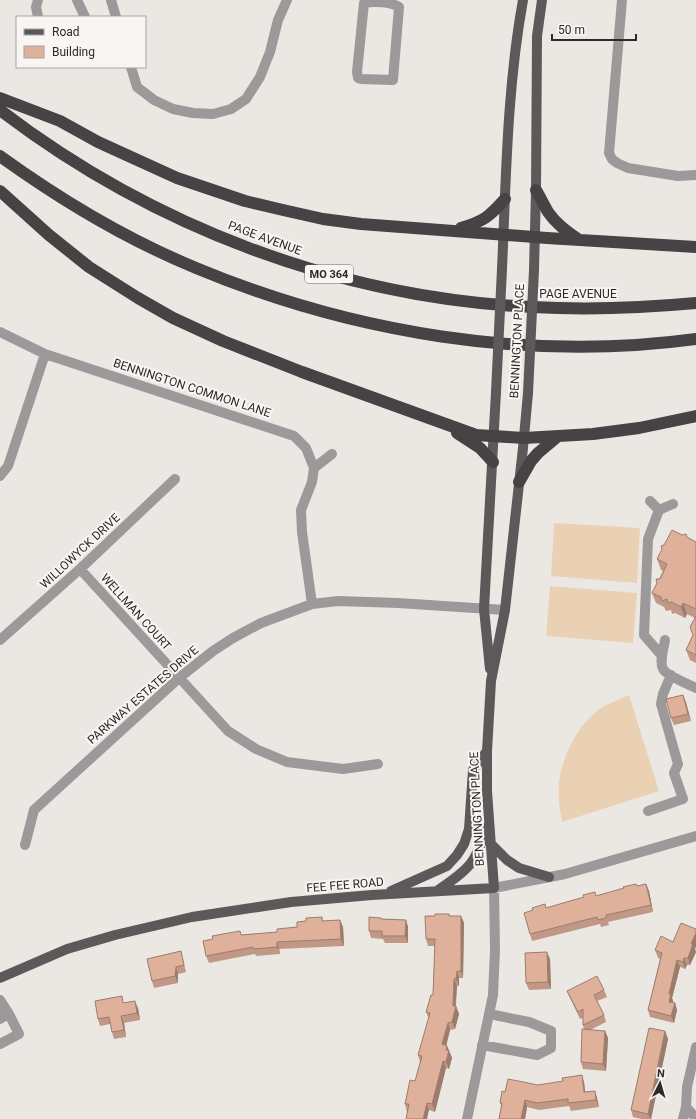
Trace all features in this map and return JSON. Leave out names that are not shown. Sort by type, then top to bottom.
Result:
[{"type":"highway","points":[[0,98],[60,121],[98,142],[177,178],[245,201],[323,219],[401,227],[696,247]]},
{"type":"highway","name":"PAGE AVENUE","points":[[0,110],[68,158],[108,182],[173,216],[246,247],[324,273],[402,291],[489,304],[532,307],[605,308],[696,303]]},
{"type":"highway","points":[[0,156],[49,190],[85,212],[159,251],[234,283],[312,309],[392,328],[510,344],[553,346],[640,345],[696,339]]},
{"type":"highway","points":[[536,190],[549,213],[561,226],[579,240]]},
{"type":"highway","points":[[0,191],[49,235],[89,266],[138,298],[173,318],[223,341],[287,366],[476,435],[524,438],[593,434],[639,428],[696,416]]},
{"type":"highway","points":[[455,230],[485,220],[505,199]]},
{"type":"highway","points":[[445,424],[480,448],[493,462]]},
{"type":"highway","points":[[520,482],[531,461],[557,437]]},
{"type":"main road","name":"BENNINGTON PLACE","points":[[491,681],[484,609],[493,462],[512,78],[523,0]]},
{"type":"main road","name":"BENNINGTON PLACE","points":[[494,888],[487,791],[487,751],[491,681],[505,610],[520,482],[528,393],[536,237],[537,36],[542,0]]},
{"type":"main road","points":[[385,894],[447,866],[457,855],[464,844],[469,829],[473,770],[487,751]]},
{"type":"main road","points":[[436,891],[457,876],[470,864],[478,851],[489,824]]},
{"type":"main road","points":[[491,844],[507,860],[519,868],[550,877]]},
{"type":"main road","name":"FEE FEE ROAD","points":[[0,978],[67,949],[115,935],[192,917],[291,902],[385,894],[494,888]]},
{"type":"street","points":[[38,0],[36,7],[38,16]]},
{"type":"street","points":[[77,0],[85,16]]},
{"type":"street","points":[[111,0],[116,16]]},
{"type":"street","points":[[131,68],[137,87],[154,100],[173,109],[193,113],[213,114],[231,109],[246,99],[260,77],[270,52],[278,20],[287,0]]},
{"type":"street","points":[[622,0],[609,153],[612,159],[628,168],[678,176],[696,175]]},
{"type":"street","points":[[382,2],[399,7],[393,80],[361,79],[358,78],[357,72],[364,4],[382,2]]},
{"type":"street","name":"BENNINGTON COMMON LANE","points":[[0,332],[45,354],[294,436],[306,448],[314,468]]},
{"type":"street","points":[[0,476],[8,466],[45,354]]},
{"type":"street","points":[[312,604],[302,532],[301,510],[312,482],[314,468],[332,454]]},
{"type":"street","name":"WILLOWYCK DRIVE","points":[[0,640],[80,569],[175,479]]},
{"type":"street","points":[[650,501],[659,510]]},
{"type":"street","points":[[662,656],[644,635],[648,539],[659,510],[673,504]]},
{"type":"street","name":"WELLMAN COURT","points":[[80,569],[228,730],[256,749],[287,762],[301,765],[343,769],[378,764]]},
{"type":"street","name":"PARKWAY ESTATES DRIVE","points":[[25,845],[34,810],[179,678],[213,651],[233,638],[262,624],[312,604],[346,601],[505,610]]},
{"type":"street","points":[[665,640],[662,656],[663,668],[671,675],[696,688]]},
{"type":"street","points":[[648,811],[684,799],[674,773],[678,764],[661,704],[663,694],[671,675]]},
{"type":"street","name":"FEE FEE ROAD","points":[[494,888],[550,877],[696,836]]},
{"type":"street","points":[[467,1119],[493,995],[495,963],[494,888]]},
{"type":"street","points":[[0,1019],[5,1016],[2,1004]]},
{"type":"street","points":[[0,1044],[19,1034],[2,1004]]},
{"type":"street","points":[[482,1045],[537,1055],[551,1048],[551,1031],[529,1022],[489,1014]]},
{"type":"street","points":[[683,1119],[686,1107],[687,1087],[696,1047]]},
{"type":"street","points":[[686,1107],[696,1118]]},
{"type":"shaded area","points":[[554,523],[640,528],[637,583],[551,576]]},
{"type":"shaded area","points":[[550,586],[637,593],[633,643],[546,636]]},
{"type":"shaded area","points":[[629,695],[659,791],[562,822],[559,799],[559,782],[562,766],[574,738],[593,714],[604,706]]},
{"type":"building","points":[[672,530],[682,535],[686,534],[687,537],[696,542],[696,609],[683,603],[681,607],[672,602],[668,603],[667,599],[662,601],[661,597],[652,593],[657,583],[656,579],[660,579],[667,564],[657,559],[662,549],[661,546],[664,545]]},
{"type":"building","points":[[696,616],[696,655],[686,650],[693,635],[690,627]]},
{"type":"building","points":[[683,695],[688,714],[671,718],[666,699]]},
{"type":"building","points":[[636,884],[637,886],[646,884],[651,905],[606,915],[606,918],[598,920],[597,917],[530,934],[524,913],[533,910],[532,908],[545,904],[546,908],[584,897],[583,895],[595,892],[596,896]]},
{"type":"building","points":[[435,914],[461,916],[461,971],[457,971],[456,979],[454,979],[453,1006],[456,1006],[452,1022],[448,1023],[442,1044],[447,1046],[446,1050],[449,1050],[446,1062],[443,1061],[432,1104],[427,1103],[423,1119],[406,1119],[409,1104],[405,1104],[410,1080],[415,1081],[422,1056],[418,1055],[430,1013],[426,1012],[431,995],[433,995],[435,939],[426,939],[425,916],[435,916]]},
{"type":"building","points":[[322,917],[322,921],[340,920],[341,939],[277,942],[277,947],[254,949],[253,947],[206,956],[203,941],[213,939],[212,936],[240,931],[241,935],[277,932],[277,929],[297,927],[297,922],[306,921],[306,918]]},
{"type":"building","points":[[369,917],[406,920],[405,936],[382,936],[382,931],[369,931]]},
{"type":"building","points":[[681,923],[696,929],[696,933],[691,944],[693,944],[688,958],[684,958],[683,962],[677,960],[669,994],[671,994],[669,1002],[675,1003],[671,1016],[648,1010],[662,953],[655,950],[661,936],[673,942]]},
{"type":"building","points":[[181,951],[184,965],[176,967],[175,976],[152,981],[147,959]]},
{"type":"building","points":[[547,952],[548,982],[526,983],[525,953]]},
{"type":"building","points":[[597,976],[604,990],[594,995],[604,1015],[583,1025],[583,1009],[578,1012],[567,991]]},
{"type":"building","points":[[122,996],[123,1003],[135,1001],[137,1013],[121,1016],[124,1030],[112,1032],[109,1017],[98,1019],[95,1001]]},
{"type":"building","points":[[649,1028],[665,1031],[648,1114],[631,1110]]},
{"type":"building","points":[[582,1029],[605,1031],[603,1064],[581,1062]]},
{"type":"building","points":[[582,1075],[584,1092],[595,1091],[596,1100],[568,1103],[568,1099],[537,1103],[525,1100],[521,1119],[499,1119],[502,1103],[500,1103],[502,1091],[505,1092],[508,1079],[538,1085],[563,1081],[562,1078]]}]
